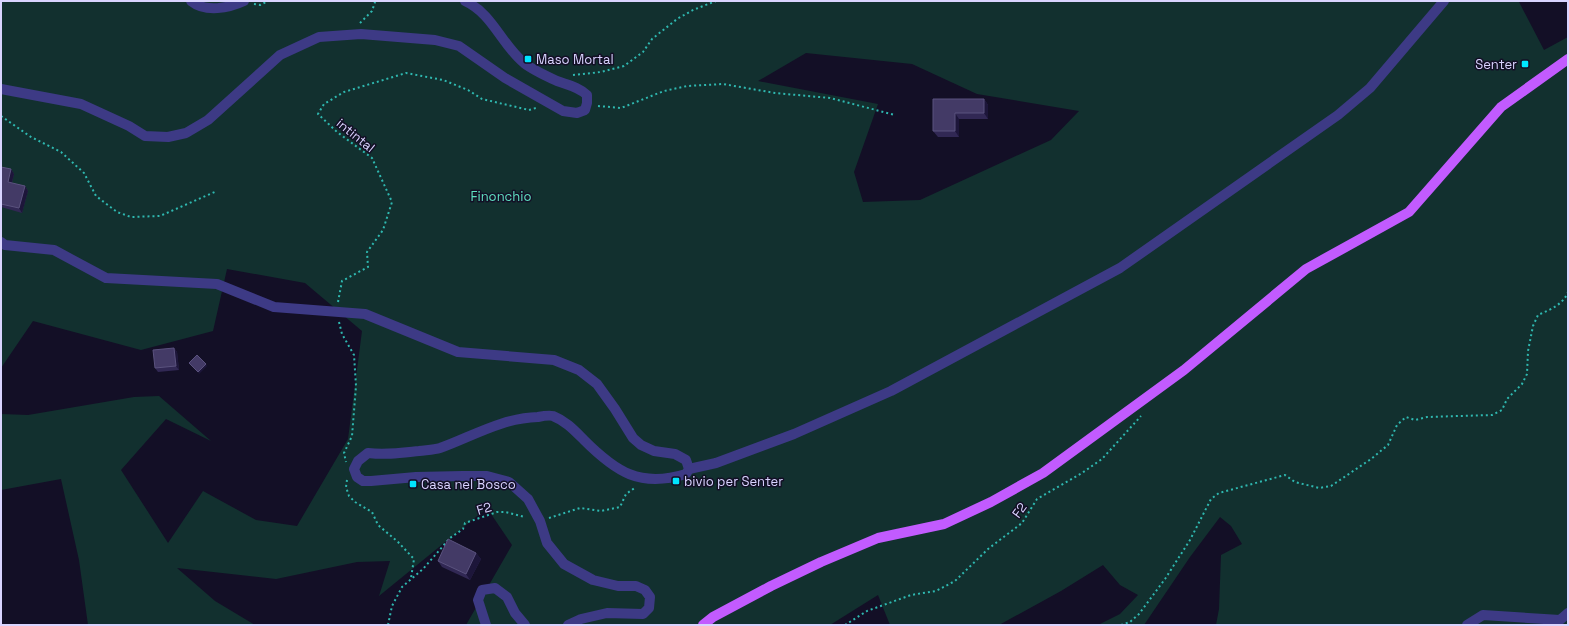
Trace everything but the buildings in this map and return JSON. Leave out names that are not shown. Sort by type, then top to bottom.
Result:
[{"type":"main road","points":[[702,625],[726,610],[821,562],[878,538],[944,524],[991,502],[1043,473],[1184,370],[1306,269],[1409,212],[1501,107],[1568,59]]},
{"type":"street","points":[[191,1],[194,4],[208,9],[217,9],[244,2]]},
{"type":"street","points":[[1,89],[81,104],[129,126],[145,136],[168,137],[186,133],[208,120],[280,55],[319,37],[361,34],[435,40],[459,46],[504,78],[563,111],[577,113],[585,110],[587,96],[581,90],[556,80],[526,64],[514,54],[485,14],[465,1]]},
{"type":"street","points":[[568,625],[581,619],[607,613],[643,614],[649,608],[650,597],[645,590],[636,586],[618,586],[593,580],[564,564],[547,543],[540,521],[528,499],[509,482],[487,476],[416,477],[367,481],[357,477],[354,470],[358,461],[368,453],[388,455],[439,448],[492,426],[524,417],[552,416],[568,424],[608,463],[620,471],[649,480],[672,479],[686,474],[689,469],[716,463],[794,434],[891,391],[1120,268],[1338,115],[1370,88],[1444,1]]},
{"type":"street","points":[[1,242],[5,245],[54,250],[106,278],[217,284],[274,307],[365,314],[458,352],[554,360],[579,370],[597,384],[633,438],[641,445],[654,451],[675,454],[686,460],[689,469]]},
{"type":"street","points":[[486,625],[478,600],[482,590],[495,588],[507,597],[515,613],[525,625]]},
{"type":"street","points":[[1467,625],[1483,616],[1560,620],[1568,613]]},
{"type":"path","points":[[244,2],[260,5],[268,1]]},
{"type":"path","points":[[356,26],[372,11],[375,2],[373,1]]},
{"type":"path","points":[[573,75],[601,72],[624,66],[643,52],[652,39],[677,19],[693,10],[716,1]]},
{"type":"path","name":"intintal","points":[[348,469],[344,454],[352,436],[353,429],[356,386],[354,355],[342,334],[337,311],[342,281],[368,266],[367,252],[383,230],[392,202],[372,158],[337,132],[318,114],[324,104],[344,92],[406,74],[443,80],[468,90],[482,99],[529,110],[548,103]]},
{"type":"path","points":[[587,103],[601,107],[621,108],[664,91],[687,86],[723,84],[775,93],[830,98],[895,115]]},
{"type":"path","points":[[1,116],[31,138],[61,152],[84,173],[96,196],[118,212],[131,217],[160,216],[217,191]]},
{"type":"path","points":[[1121,625],[1130,622],[1139,614],[1165,579],[1190,540],[1211,499],[1219,493],[1285,475],[1295,482],[1319,488],[1331,486],[1388,446],[1398,424],[1406,417],[1415,420],[1427,417],[1492,415],[1502,410],[1507,399],[1522,384],[1527,374],[1528,350],[1533,326],[1538,315],[1555,307],[1568,292]]},
{"type":"path","name":"F2","points":[[845,625],[867,611],[911,595],[936,591],[955,580],[988,549],[1022,523],[1037,499],[1082,473],[1102,459],[1142,414]]},
{"type":"path","points":[[347,475],[346,487],[349,496],[355,502],[372,512],[378,525],[398,542],[414,560],[411,578]]},
{"type":"path","points":[[540,521],[580,508],[600,511],[620,507],[626,494],[649,480]]},
{"type":"path","name":"F2","points":[[388,625],[392,606],[402,586],[423,569],[450,538],[463,529],[465,523],[497,512],[505,512],[540,521]]},
{"type":"green space","name":"Finonchio","points":[[1,1],[1520,1],[1519,2],[1544,50],[1568,37],[1568,625],[1216,625],[1219,609],[1221,555],[1242,544],[1231,526],[1220,517],[1190,557],[1144,625],[1098,625],[1120,614],[1138,595],[1120,585],[1103,565],[1061,591],[999,625],[890,625],[878,595],[830,625],[466,625],[512,545],[487,508],[379,596],[390,561],[357,562],[276,579],[177,568],[215,601],[255,625],[88,625],[79,560],[61,479],[1,490],[1,414],[28,415],[134,397],[159,396],[211,441],[166,419],[121,470],[168,543],[203,491],[256,520],[297,526],[348,439],[362,331],[305,283],[227,269],[213,331],[141,350],[33,321],[1,368]],"holes":[[[806,53],[912,64],[977,94],[1079,111],[1051,140],[920,200],[863,202],[854,172],[878,104],[758,81]]]},
{"type":"place","name":"Maso Mortal","points":[[528,59]]},
{"type":"place","name":"Senter","points":[[1525,64]]},
{"type":"place","name":"bivio per Senter","points":[[676,481]]},
{"type":"place","name":"Casa nel Bosco","points":[[413,484]]}]
